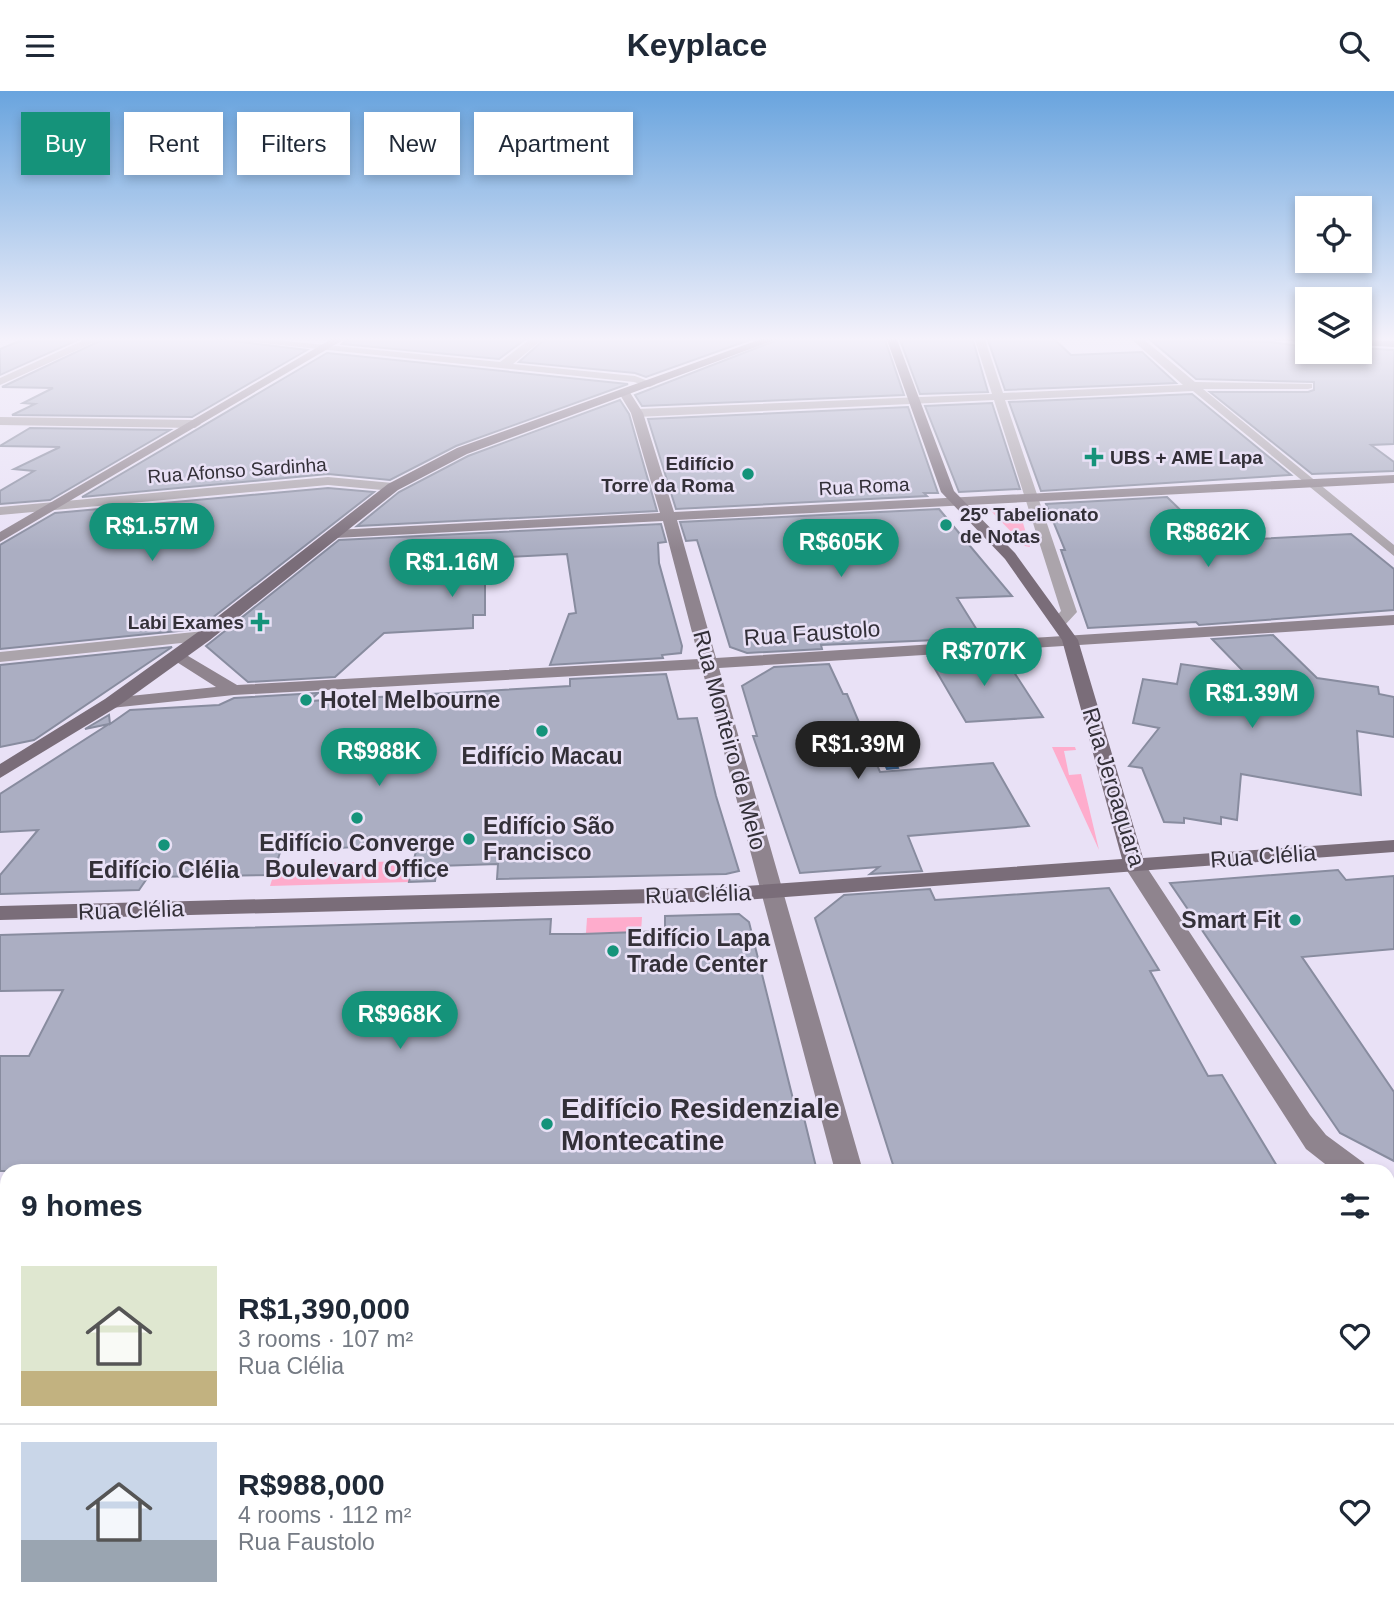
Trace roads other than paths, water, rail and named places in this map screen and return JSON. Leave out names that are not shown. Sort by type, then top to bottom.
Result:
[{"type":"main road","points":[[0,772],[111,703],[178,655],[393,487],[462,451],[583,408]]},
{"type":"main road","name":"Rua Jeroaquara","points":[[918,408],[948,492],[1010,556],[1070,640],[1135,866]]},
{"type":"main road","name":"Rua Clélia","points":[[0,913],[771,891],[1394,846]]},
{"type":"street","points":[[0,537],[222,408]]},
{"type":"street","name":"Rua Monteiro de Melo","points":[[634,408],[668,515],[847,1164]]},
{"type":"street","points":[[637,414],[766,408]]},
{"type":"street","points":[[1001,408],[1068,605],[1069,612],[1058,623]]},
{"type":"street","points":[[1217,408],[1394,552]]},
{"type":"street","points":[[0,421],[195,424]]},
{"type":"street","name":"Rua Roma","points":[[335,534],[1394,479]]},
{"type":"street","name":"Rua Afonso Sardinha","points":[[0,510],[328,481],[393,487]]},
{"type":"street","name":"Rua Faustolo","points":[[111,703],[234,690],[710,664],[1394,620]]},
{"type":"street","points":[[0,657],[204,636]]},
{"type":"street","points":[[178,655],[234,690]]},
{"type":"street","name":"Rua Jeroaquara","points":[[1135,866],[1315,1142],[1345,1164]]},
{"type":"water","points":[[877,723],[898,768],[887,769],[866,724]]},
{"type":"place","name":"UBS + AME Lapa","points":[[1094,457]]},
{"type":"place","name":"Edifício Torre da Roma","points":[[748,474]]},
{"type":"place","name":"25º Tabelionato de Notas","points":[[946,525]]},
{"type":"place","name":"Labi Exames","points":[[260,622]]},
{"type":"place","name":"Hotel Melbourne","points":[[306,700]]},
{"type":"place","name":"Edifício Macau","points":[[542,731]]},
{"type":"place","name":"Edifício Converge Boulevard Office","points":[[357,818]]},
{"type":"place","name":"Edifício São Francisco","points":[[469,839]]},
{"type":"place","name":"Edifício Clélia","points":[[164,845]]},
{"type":"place","name":"Smart Fit","points":[[1295,920]]},
{"type":"place","name":"Edifício Lapa Trade Center","points":[[613,951]]},
{"type":"place","name":"Edifício Residenziale Montecatine","points":[[547,1124]]}]
